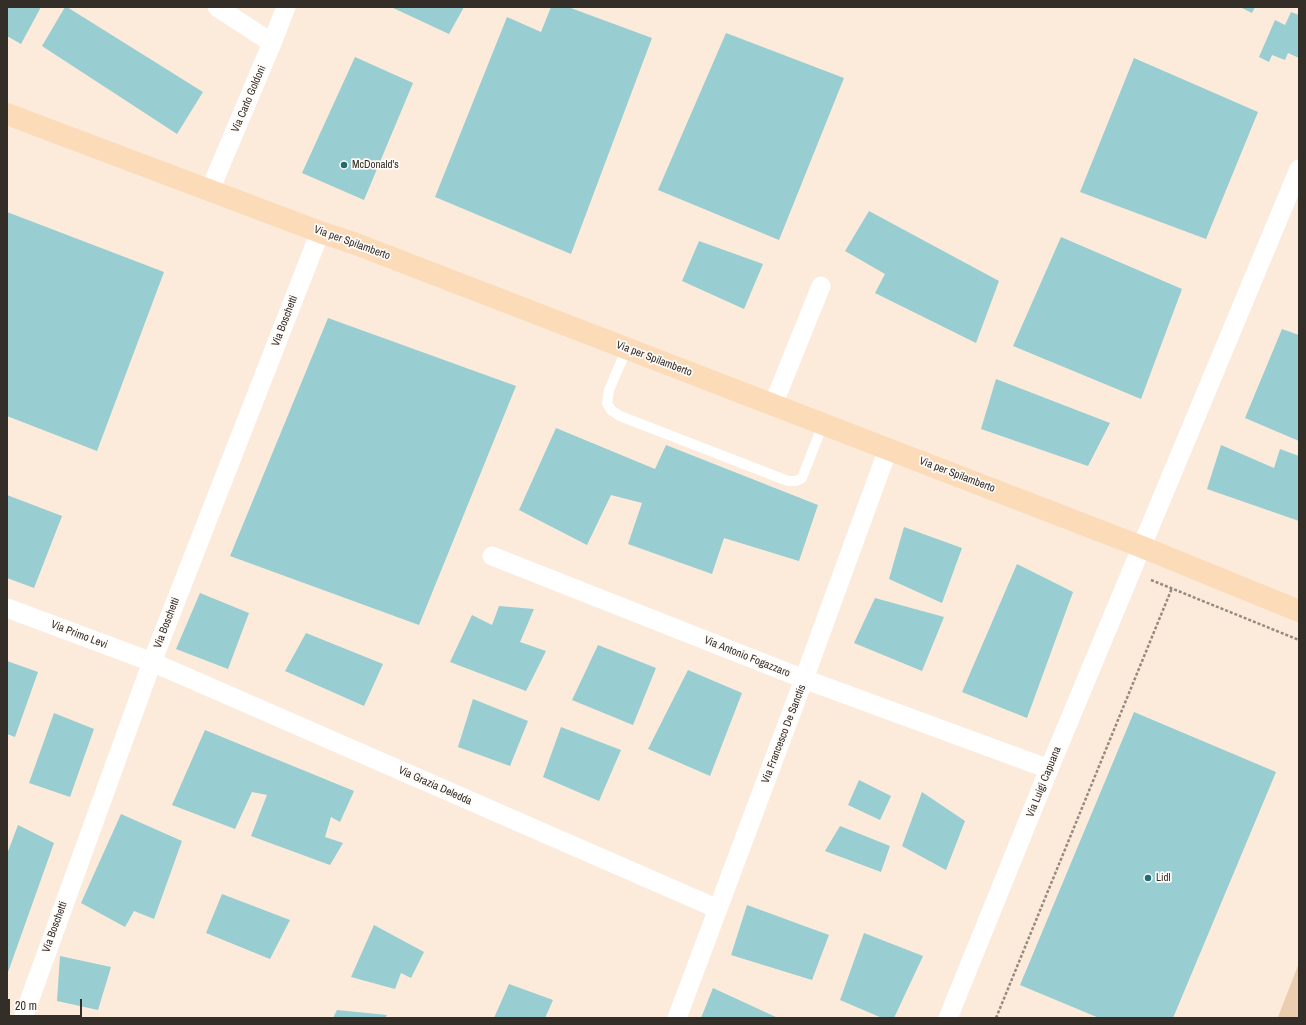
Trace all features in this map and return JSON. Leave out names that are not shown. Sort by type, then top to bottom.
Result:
[{"type":"main road","name":"Via per Spilamberto","points":[[7,114],[320,232],[356,244],[627,348],[1142,547],[1299,611]]},
{"type":"street","points":[[217,7],[272,43]]},
{"type":"street","name":"Via Carlo Goldoni","points":[[210,190],[286,7]]},
{"type":"street","name":"Via Luigi Capuana","points":[[948,1018],[1049,769],[1299,169]]},
{"type":"street","name":"Via Boschetti","points":[[22,1018],[152,662],[320,232]]},
{"type":"street","points":[[773,405],[821,286]]},
{"type":"street","name":"Via Francesco De Sanctis","points":[[677,1018],[804,679],[888,449]]},
{"type":"street","name":"Via Antonio Fogazzaro","points":[[492,556],[804,679],[1049,769]]},
{"type":"street","name":"Via Primo Levi","points":[[7,608],[152,662]]},
{"type":"street","name":"Via Grazia Deledda","points":[[152,662],[718,909]]},
{"type":"lane","points":[[627,348],[609,390],[607,403],[611,410],[620,416],[788,481],[796,481],[802,478],[823,424]]},
{"type":"path","points":[[1132,572],[1299,640]]},
{"type":"path","points":[[996,1018],[1172,588]]},
{"type":"shaded area","points":[[1299,963],[1299,1018],[1276,1018],[1278,1017]]},
{"type":"building","points":[[7,7],[41,7],[21,44],[7,36]]},
{"type":"building","points":[[65,7],[203,92],[177,134],[42,46]]},
{"type":"building","points":[[391,7],[464,7],[449,34]]},
{"type":"building","points":[[551,7],[568,7],[652,38],[571,254],[435,197],[507,17],[541,32]]},
{"type":"building","points":[[1240,7],[1255,7],[1252,13]]},
{"type":"building","points":[[1291,12],[1299,15],[1299,58],[1288,53],[1285,60],[1272,55],[1269,62],[1259,57],[1275,20],[1285,25]]},
{"type":"building","points":[[726,33],[844,78],[779,240],[658,190]]},
{"type":"building","points":[[355,57],[413,83],[364,200],[302,173]]},
{"type":"building","points":[[1134,58],[1258,112],[1206,239],[1080,192]]},
{"type":"building","points":[[869,211],[999,281],[976,343],[875,293],[885,274],[845,251]]},
{"type":"building","points":[[7,212],[164,272],[97,451],[7,416]]},
{"type":"building","points":[[1061,237],[1182,289],[1141,399],[1013,346]]},
{"type":"building","points":[[699,241],[763,264],[744,309],[682,281]]},
{"type":"building","points":[[328,318],[516,386],[419,625],[230,556]]},
{"type":"building","points":[[1282,329],[1299,335],[1299,441],[1245,418]]},
{"type":"building","points":[[996,379],[1110,423],[1088,466],[981,429]]},
{"type":"building","points":[[556,428],[655,469],[666,445],[818,505],[799,561],[724,538],[712,574],[628,544],[642,503],[611,495],[587,545],[519,510]]},
{"type":"building","points":[[1221,445],[1274,468],[1280,449],[1299,456],[1299,521],[1207,489]]},
{"type":"building","points":[[7,495],[62,516],[34,588],[7,578]]},
{"type":"building","points":[[904,527],[962,548],[942,603],[889,579]]},
{"type":"building","points":[[1017,564],[1073,592],[1027,718],[962,692]]},
{"type":"building","points":[[200,593],[249,613],[228,669],[176,649]]},
{"type":"building","points":[[875,598],[944,617],[922,671],[854,643]]},
{"type":"building","points":[[499,606],[534,609],[520,642],[546,651],[526,691],[450,662],[472,615],[492,625]]},
{"type":"building","points":[[306,633],[383,664],[364,706],[285,671]]},
{"type":"building","points":[[598,645],[656,668],[633,725],[572,700]]},
{"type":"building","points":[[7,661],[38,672],[15,737],[7,734]]},
{"type":"building","points":[[688,670],[742,693],[710,776],[648,749]]},
{"type":"building","points":[[473,699],[528,721],[510,766],[458,747]]},
{"type":"building","name":"Lidl","points":[[1134,712],[1276,772],[1173,1018],[1099,1018],[1020,985]]},
{"type":"building","points":[[54,713],[94,729],[70,797],[29,783]]},
{"type":"building","points":[[561,727],[621,750],[599,801],[543,777]]},
{"type":"building","points":[[205,730],[354,791],[340,822],[331,817],[325,837],[343,843],[330,865],[251,836],[267,795],[252,792],[235,829],[172,805]]},
{"type":"building","points":[[859,780],[891,796],[880,820],[848,805]]},
{"type":"building","points":[[922,792],[965,821],[946,870],[902,846]]},
{"type":"building","points":[[121,814],[182,841],[154,919],[134,911],[125,927],[81,903]]},
{"type":"building","points":[[18,825],[54,843],[7,975],[7,854]]},
{"type":"building","points":[[840,826],[890,846],[881,872],[825,851]]},
{"type":"building","points":[[222,894],[290,920],[270,959],[206,933]]},
{"type":"building","points":[[747,905],[829,935],[812,980],[731,955]]},
{"type":"building","points":[[374,925],[424,952],[411,978],[401,973],[395,989],[351,977]]},
{"type":"building","points":[[864,933],[923,956],[894,1018],[882,1018],[840,1000]]},
{"type":"building","points":[[60,956],[111,967],[98,1010],[57,1001]]},
{"type":"building","points":[[509,984],[553,1000],[545,1018],[494,1018]]},
{"type":"building","points":[[713,988],[778,1018],[701,1018]]},
{"type":"building","points":[[337,1010],[387,1015],[385,1018],[333,1018]]},
{"type":"place","name":"McDonald's","points":[[344,165]]},
{"type":"place","name":"Lidl","points":[[1148,878]]}]
